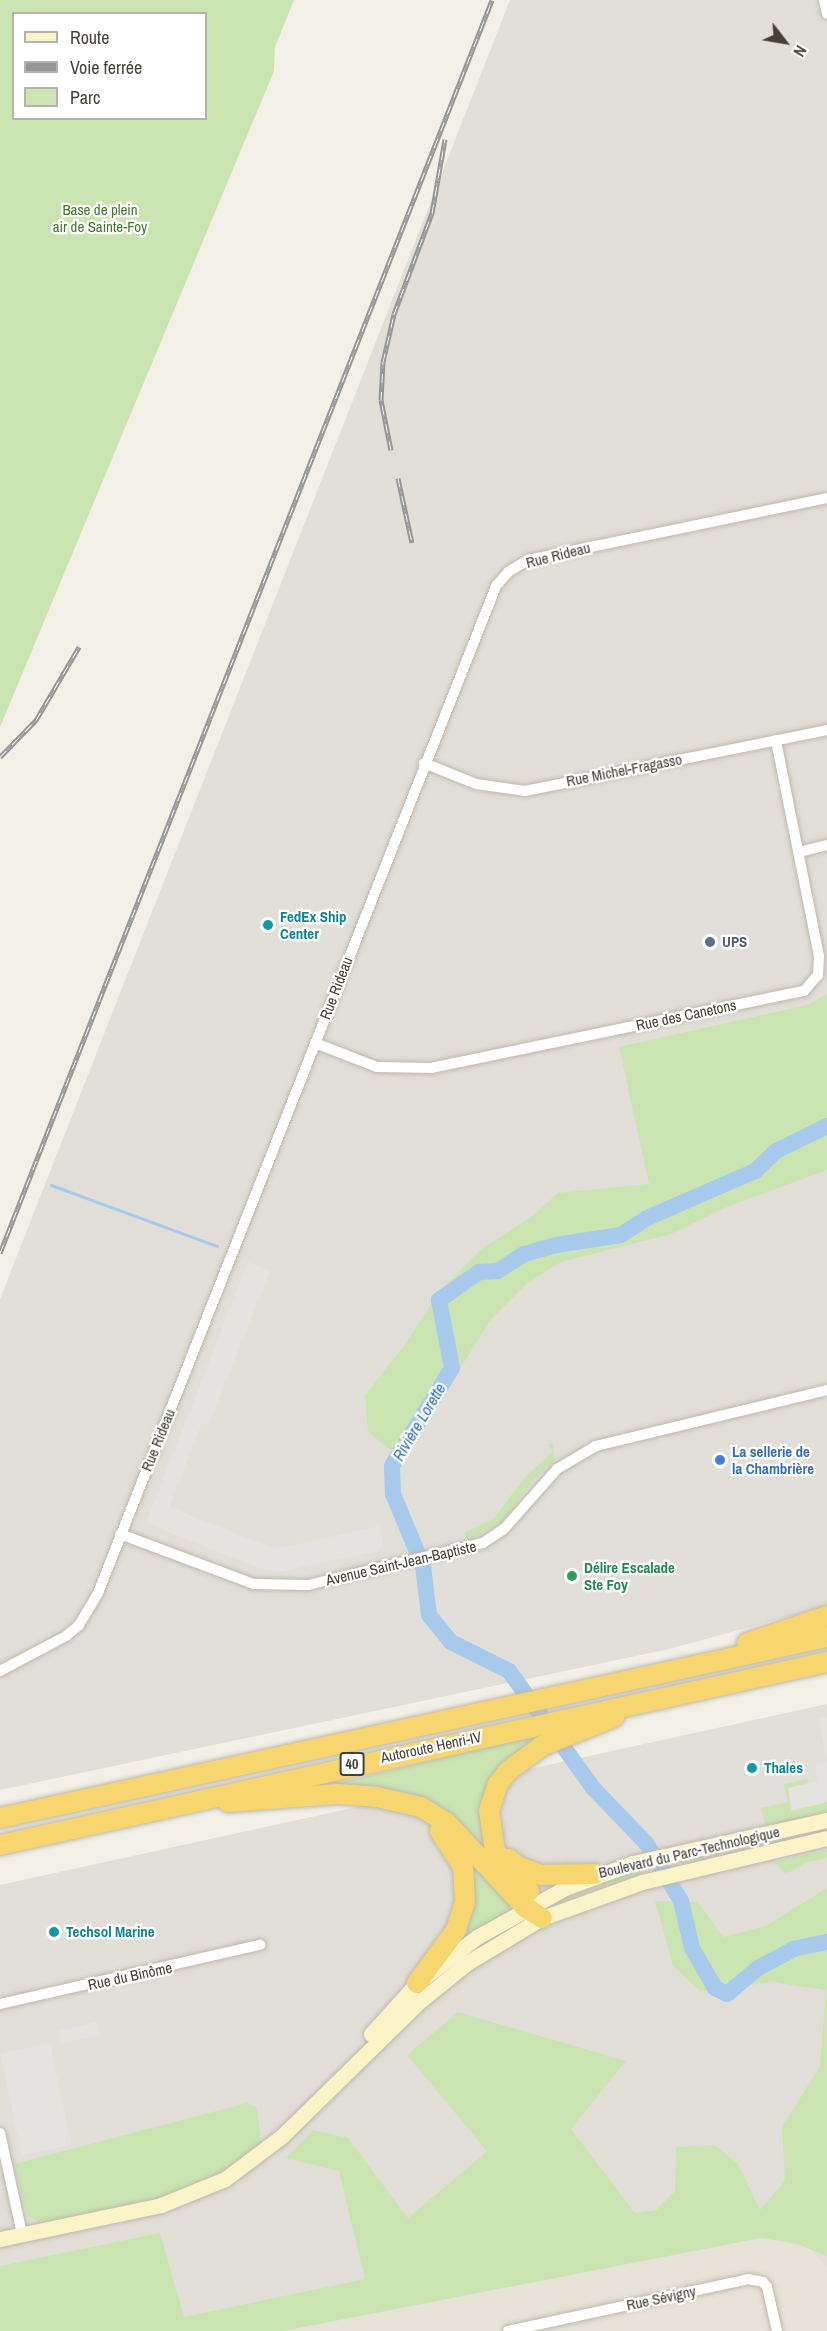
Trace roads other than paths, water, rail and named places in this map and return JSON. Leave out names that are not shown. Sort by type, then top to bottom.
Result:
[{"type":"highway","points":[[678,1667],[827,1616]]},
{"type":"highway","name":"Autoroute Henri-IV","points":[[0,1818],[678,1667],[827,1637]]},
{"type":"highway","name":"Autoroute Henri-IV","points":[[0,1845],[530,1725],[570,1724],[676,1695],[827,1662]]},
{"type":"highway","points":[[535,1909],[495,1851],[489,1811],[498,1784],[508,1771],[570,1724]]},
{"type":"highway","points":[[175,1806],[338,1794],[377,1797],[421,1807],[447,1823],[535,1909]]},
{"type":"highway","points":[[377,1797],[430,1821],[457,1853],[463,1867],[465,1902],[462,1917],[450,1940],[417,1983]]},
{"type":"highway","name":"40","points":[[0,1810],[87,1798]]},
{"type":"highway","points":[[492,1838],[510,1860],[528,1872],[562,1877],[594,1874]]},
{"type":"street","points":[[825,0],[827,14]]},
{"type":"street","name":"Rue Rideau","points":[[0,1671],[52,1646],[79,1625],[98,1593],[488,601],[508,572],[528,560],[827,498]]},
{"type":"street","name":"Rue Michel-Fragasso","points":[[424,763],[476,784],[525,791],[827,730]]},
{"type":"street","name":"Rue des Canetons","points":[[315,1043],[377,1067],[431,1068],[804,991],[812,985],[820,965],[776,740]]},
{"type":"street","points":[[799,852],[827,845]]},
{"type":"street","name":"Avenue Saint-Jean-Baptiste","points":[[120,1534],[231,1578],[274,1586],[308,1585],[438,1557],[494,1537],[557,1468],[596,1446],[827,1390]]},
{"type":"street","name":"Boulevard du Parc-Technologique","points":[[313,2103],[417,1983],[477,1936],[535,1909],[594,1874],[633,1863],[827,1820]]},
{"type":"street","name":"Boulevard du Parc-Technologique","points":[[0,2239],[161,2205],[200,2191],[253,2160],[419,2001],[535,1909],[689,1869],[827,1838]]},
{"type":"street","name":"Rue du Binôme","points":[[0,2004],[260,1945]]},
{"type":"street","points":[[0,2133],[22,2234]]},
{"type":"street","name":"Rue Sévigny","points":[[508,2331],[748,2279],[763,2282],[767,2287],[777,2331]]},
{"type":"waterway","name":"Rivière Lorette","points":[[827,1126],[776,1151],[755,1171],[647,1218],[621,1235],[556,1245],[524,1254],[498,1271],[479,1272],[439,1300],[452,1368],[392,1466],[393,1494],[423,1566],[429,1615],[451,1642],[509,1671],[593,1788],[646,1843],[681,1901],[692,1948],[715,1988],[727,1994],[758,1968],[793,1949],[827,1942]]},
{"type":"waterway","points":[[51,1185],[217,1246]]},
{"type":"railway","points":[[0,1253],[492,0]]},
{"type":"railway","points":[[391,450],[381,400],[383,362],[394,314],[432,213],[445,139]]},
{"type":"railway","points":[[398,478],[412,543]]},
{"type":"railway","points":[[0,757],[36,720],[79,647]]},
{"type":"place","name":"FedEx Ship Center","points":[[268,925]]},
{"type":"place","name":"UPS","points":[[710,942]]},
{"type":"place","name":"La sellerie de la Chambrière","points":[[720,1460]]},
{"type":"place","name":"Délire Escalade Ste Foy","points":[[572,1576]]},
{"type":"place","name":"Thales","points":[[752,1768]]},
{"type":"place","name":"Techsol Marine","points":[[54,1932]]},
{"type":"park label","name":"Base de plein air de Sainte-Foy","points":[[100,218]]}]
